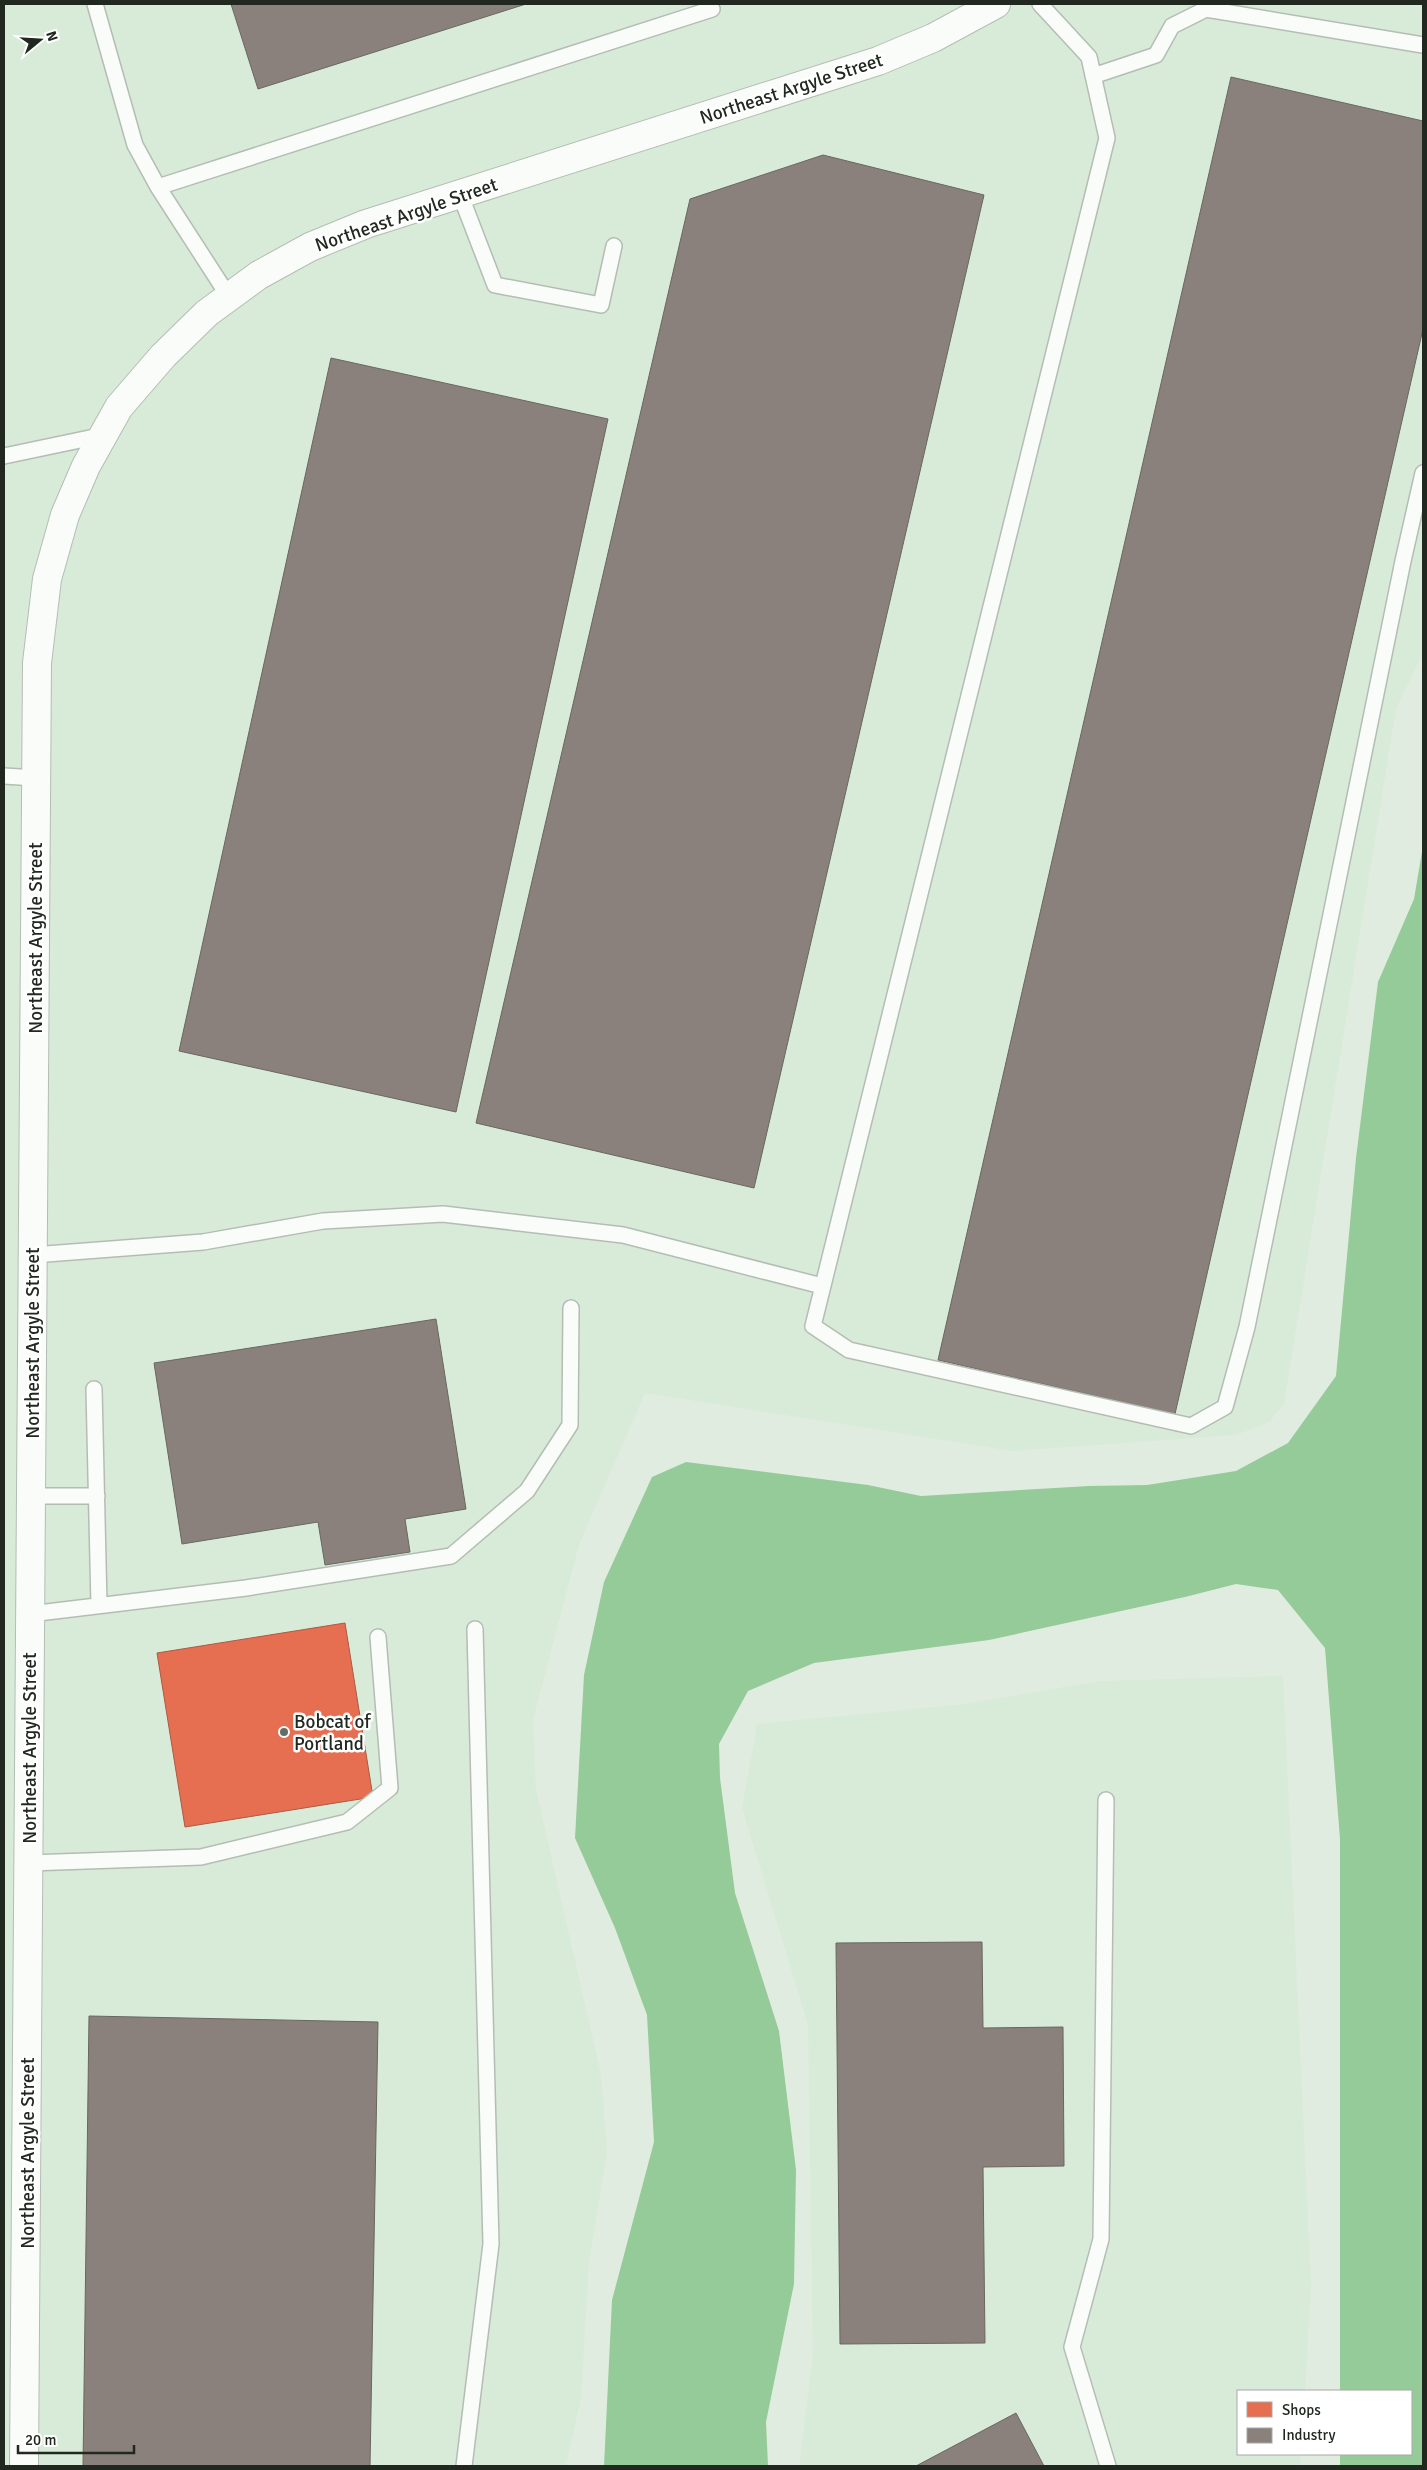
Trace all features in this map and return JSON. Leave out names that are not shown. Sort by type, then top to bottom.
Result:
[{"type":"street","name":"Northeast Argyle Street","points":[[24,2466],[37,663],[47,579],[65,515],[86,466],[119,407],[163,356],[207,313],[259,275],[310,247],[366,224],[878,61],[933,38],[996,4]]},
{"type":"lane","points":[[95,4],[136,145],[158,187],[229,297]]},
{"type":"lane","points":[[1040,4],[1089,57],[1107,138],[813,1326],[849,1350],[1191,1426],[1225,1407],[1247,1327],[1397,590],[1423,473]]},
{"type":"lane","points":[[158,187],[712,9]]},
{"type":"lane","points":[[1093,76],[1156,55],[1172,26],[1206,9],[1423,45]]},
{"type":"lane","points":[[460,194],[494,285],[601,306],[614,246]]},
{"type":"lane","points":[[4,456],[104,435]]},
{"type":"lane","points":[[4,776],[36,778]]},
{"type":"lane","points":[[33,1256],[203,1242],[323,1221],[443,1214],[623,1235],[822,1286]]},
{"type":"lane","points":[[30,1614],[246,1588],[451,1556],[527,1491],[570,1425],[571,1308]]},
{"type":"lane","points":[[94,1389],[99,1605]]},
{"type":"lane","points":[[31,1496],[97,1496]]},
{"type":"lane","points":[[464,2466],[492,2244],[475,1629]]},
{"type":"lane","points":[[29,1863],[201,1857],[347,1822],[390,1788],[378,1637]]},
{"type":"lane","points":[[1106,1800],[1101,2239],[1072,2347],[1108,2466]]},
{"type":"shaded area","points":[[4,4],[1423,4],[1423,653],[1396,709],[1284,1404],[1269,1422],[1236,1435],[1012,1451],[645,1393],[579,1545],[533,1720],[536,1789],[601,2074],[607,2152],[589,2263],[581,2398],[566,2466],[4,2466]]},
{"type":"shaded area","points":[[1423,846],[1423,2466],[1340,2466],[1340,2455],[1412,2455],[1412,2390],[1340,2390],[1340,1839],[1325,1648],[1278,1590],[1236,1584],[989,1640],[814,1663],[748,1691],[719,1744],[720,1778],[735,1893],[779,2031],[796,2170],[794,2284],[766,2422],[768,2466],[604,2466],[612,2300],[654,2142],[647,2015],[615,1928],[575,1838],[584,1675],[604,1582],[652,1477],[686,1462],[868,1485],[921,1496],[1089,1486],[1147,1485],[1236,1471],[1288,1443],[1336,1376],[1356,1158],[1378,982],[1414,899]]},
{"type":"shaded area","points":[[1283,1676],[1311,2286],[1305,2390],[1237,2390],[1237,2455],[1301,2455],[1300,2466],[799,2466],[813,2353],[808,2025],[742,1808],[757,1724],[965,1704],[1099,1681]]},
{"type":"building: Shops","points":[[345,1623],[373,1797],[185,1827],[157,1653]]},
{"type":"building: Industry","points":[[231,4],[526,4],[258,89]]},
{"type":"building: Industry","points":[[1231,77],[1423,121],[1423,329],[1175,1414],[938,1360]]},
{"type":"building: Industry","points":[[823,155],[984,195],[754,1188],[476,1123],[690,199]]},
{"type":"building: Industry","points":[[331,358],[608,419],[456,1112],[179,1051]]},
{"type":"building: Industry","points":[[436,1319],[466,1509],[405,1519],[410,1552],[325,1565],[318,1522],[182,1544],[154,1363]]},
{"type":"building: Industry","points":[[982,1942],[983,2028],[1063,2027],[1064,2166],[983,2167],[985,2343],[840,2344],[836,1943]]},
{"type":"building: Industry","points":[[89,2016],[378,2022],[370,2466],[83,2466]]},
{"type":"building: Industry","points":[[1016,2413],[1044,2466],[916,2466]]},
{"type":"place","name":"Bobcat of Portland","points":[[284,1732]]}]
